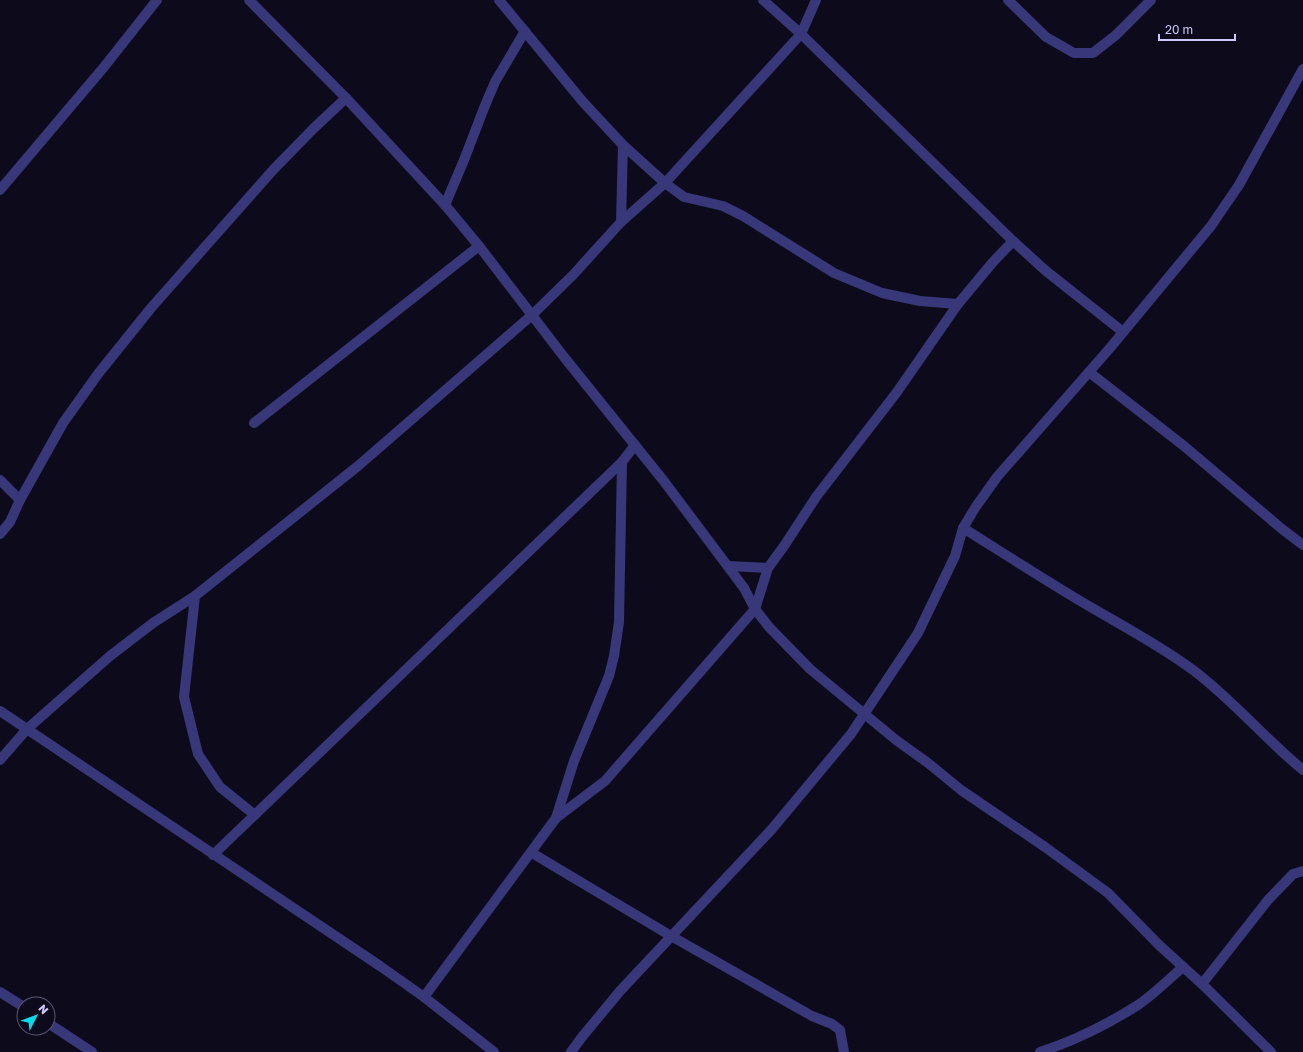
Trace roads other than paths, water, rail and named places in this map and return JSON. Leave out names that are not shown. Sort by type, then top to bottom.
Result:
[{"type":"street","points":[[0,190],[104,67],[157,0]]},
{"type":"street","points":[[249,0],[346,98],[445,205],[479,246],[564,358],[663,480],[744,588],[756,609],[769,627],[806,664],[896,740],[928,763],[961,790],[1051,851],[1108,893],[1159,945],[1202,984],[1271,1052]]},
{"type":"street","points":[[499,0],[583,102],[623,145],[665,183],[684,197],[723,206],[743,216],[834,273],[882,293],[920,301],[958,304]]},
{"type":"street","points":[[764,0],[801,34],[1013,241],[1046,271],[1123,332]]},
{"type":"street","points":[[0,760],[27,729],[110,656],[153,623],[195,596],[358,466],[532,315],[573,275],[622,222],[665,183],[801,34],[816,0]]},
{"type":"street","points":[[1008,0],[1046,37],[1074,53],[1093,53],[1116,35],[1151,0]]},
{"type":"street","points":[[445,205],[495,82],[525,31]]},
{"type":"street","points":[[571,1052],[620,991],[772,828],[851,734],[918,633],[955,556],[963,528],[996,477],[1089,372],[1212,226],[1239,185],[1300,78],[1303,69]]},
{"type":"street","points":[[0,534],[10,522],[20,500],[63,423],[98,374],[151,308],[273,170],[346,98]]},
{"type":"street","points":[[622,222],[623,145]]},
{"type":"street","points":[[556,818],[605,781],[756,609],[768,568],[816,497],[897,392],[958,304],[993,262],[1013,241]]},
{"type":"street","points":[[254,423],[479,246]]},
{"type":"street","points":[[1089,372],[1184,446],[1303,545]]},
{"type":"street","points":[[213,854],[622,462],[635,445]]},
{"type":"street","points":[[424,997],[556,818],[574,761],[608,676],[614,656],[619,622],[622,462]]},
{"type":"street","points":[[0,480],[20,500]]},
{"type":"street","points":[[963,528],[1081,601],[1135,632],[1192,670],[1229,700],[1268,739],[1303,770]]},
{"type":"street","points":[[728,566],[768,568]]},
{"type":"street","points":[[195,596],[184,697],[198,754],[220,787],[255,815]]},
{"type":"street","points":[[0,711],[329,931],[424,997],[494,1052]]},
{"type":"street","points":[[532,852],[671,936],[812,1016],[832,1024],[840,1030],[844,1052]]},
{"type":"street","points":[[1202,984],[1268,900],[1293,874],[1303,871]]},
{"type":"street","points":[[1040,1052],[1061,1045],[1100,1026],[1139,1004],[1183,967]]},
{"type":"street","points":[[0,992],[16,1002]]},
{"type":"street","points":[[56,1028],[92,1052]]}]
